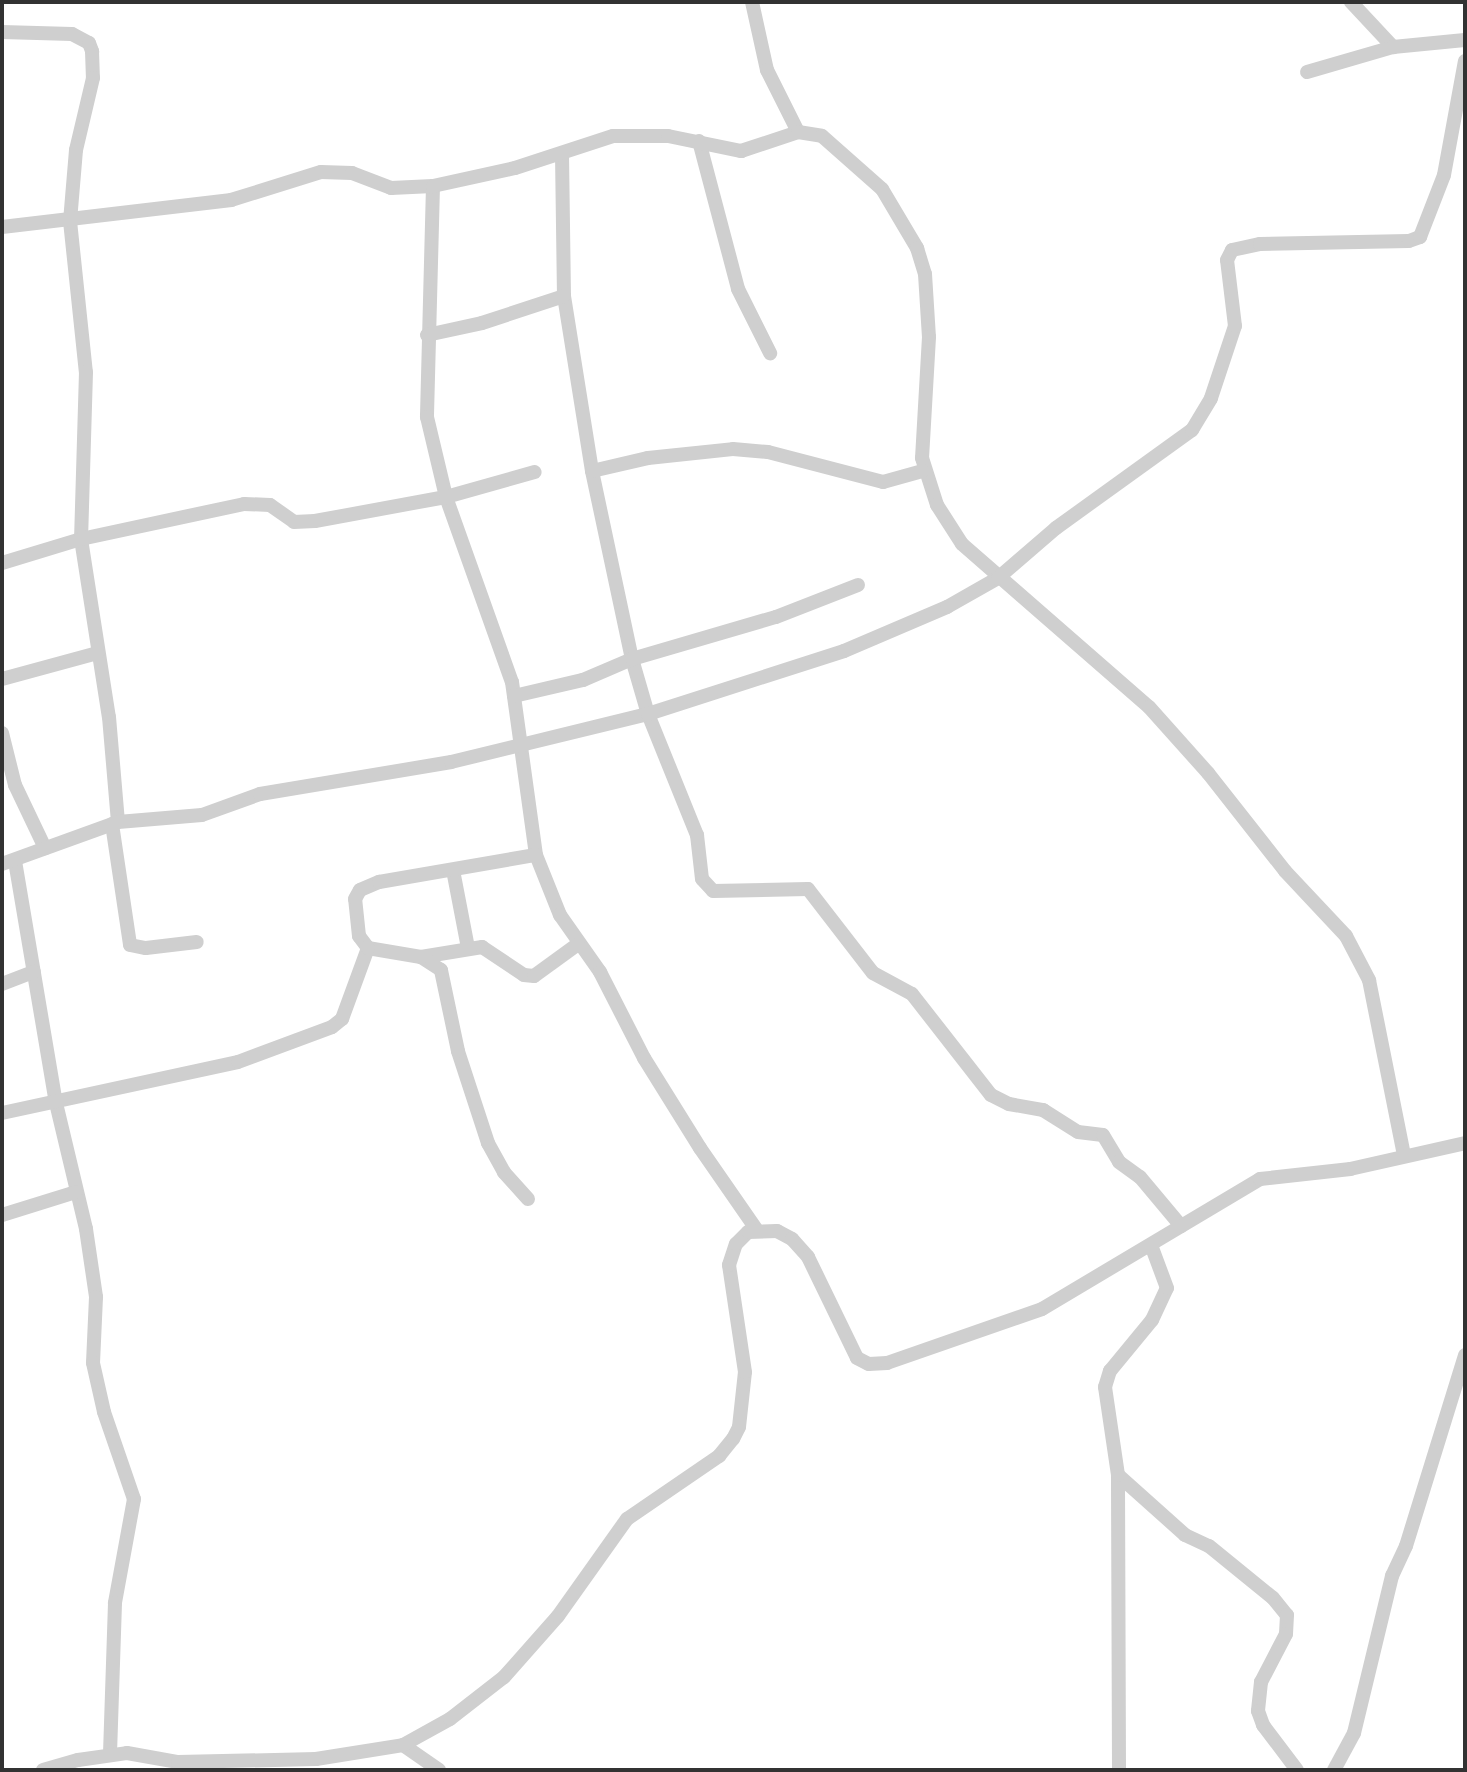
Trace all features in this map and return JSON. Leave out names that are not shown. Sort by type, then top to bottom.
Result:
[{"type":"street","points":[[752,2],[767,70],[798,132]]},
{"type":"street","points":[[1351,2],[1393,47]]},
{"type":"street","points":[[2,32],[72,34],[89,43],[92,51],[93,78],[76,150],[70,221],[86,372],[81,539],[98,653],[130,945],[146,948],[197,942]]},
{"type":"street","points":[[1307,72],[1393,47],[1465,40]]},
{"type":"street","points":[[110,1755],[115,1603],[134,1499],[99,1392],[91,1349],[96,1297],[86,1229],[56,1103],[34,972],[8,862],[115,823],[202,815],[260,794],[451,762],[520,742],[648,714],[844,651],[947,607],[998,578],[1056,528],[1177,445],[1202,417],[1235,326],[1227,271],[1232,250],[1260,244],[1409,241],[1420,237],[1444,175],[1465,61]]},
{"type":"street","points":[[2,227],[231,200],[321,172],[352,173],[391,188],[433,186],[562,154],[612,136],[699,141],[741,150],[798,132],[822,136],[870,177],[897,210],[916,248],[929,302],[923,471],[937,505],[962,544],[998,578],[1086,647],[1149,707],[1208,773],[1284,872],[1346,936],[1369,980],[1404,1155]]},
{"type":"street","points":[[699,141],[738,289],[771,353]]},
{"type":"street","points":[[562,154],[564,296],[592,471],[632,659],[648,714],[697,835],[702,879],[713,891],[808,890],[873,973],[912,994],[991,1095],[1009,1104],[1043,1110],[1078,1132],[1103,1135],[1119,1161],[1140,1177],[1181,1226]]},
{"type":"street","points":[[433,186],[427,334],[427,417],[446,497],[505,656],[514,696],[536,855],[554,902],[578,944],[607,983],[644,1058],[706,1157],[756,1229],[785,1235],[808,1257],[849,1347],[869,1364],[887,1363],[1018,1321],[1274,1174],[1350,1169],[1465,1143]]},
{"type":"street","points":[[427,334],[482,323],[564,296]]},
{"type":"street","points":[[592,471],[648,458],[733,449],[768,452],[883,482],[923,471]]},
{"type":"street","points":[[2,563],[81,539],[259,503],[270,505],[294,522],[446,497],[535,472]]},
{"type":"street","points":[[514,696],[583,680],[632,659],[776,617],[858,585]]},
{"type":"street","points":[[2,679],[98,653]]},
{"type":"street","points":[[2,733],[15,785],[46,848]]},
{"type":"street","points":[[528,1199],[504,1172],[488,1143],[460,1059],[447,984],[433,961],[368,948],[359,936],[355,899],[360,890],[396,878],[536,855]]},
{"type":"street","points":[[453,870],[468,948]]},
{"type":"street","points":[[421,957],[482,947],[524,975],[534,976],[578,944]]},
{"type":"street","points":[[2,1113],[238,1062],[332,1027],[342,1019],[368,948]]},
{"type":"street","points":[[2,984],[34,972]]},
{"type":"street","points":[[2,1215],[76,1192]]},
{"type":"street","points":[[43,1770],[110,1755],[148,1755],[177,1766],[316,1759],[402,1745],[450,1719],[504,1677],[558,1616],[627,1519],[719,1456],[733,1439],[739,1427],[745,1372],[729,1265],[736,1244],[756,1229]]},
{"type":"street","points":[[1119,1770],[1118,1475],[1106,1379],[1152,1320],[1167,1288],[1151,1245]]},
{"type":"street","points":[[1334,1770],[1353,1733],[1392,1576],[1406,1546],[1465,1355]]},
{"type":"street","points":[[1118,1475],[1185,1535],[1209,1546],[1273,1598],[1287,1615],[1286,1634],[1261,1682],[1258,1711],[1263,1725],[1297,1770]]},
{"type":"street","points":[[402,1745],[439,1770]]}]
